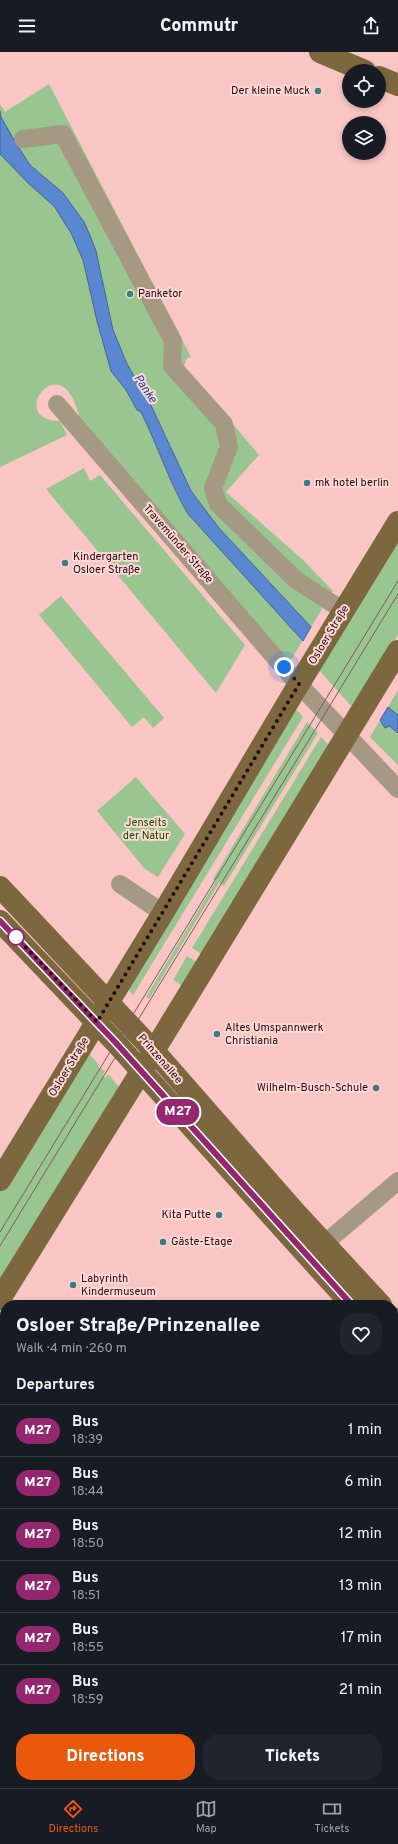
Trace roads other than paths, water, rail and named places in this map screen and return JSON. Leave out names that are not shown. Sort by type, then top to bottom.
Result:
[{"type":"main road","points":[[320,52],[348,64]]},
{"type":"main road","points":[[386,80],[398,85]]},
{"type":"main road","name":"Osloer Straße","points":[[0,1180],[163,914],[299,684],[398,522]]},
{"type":"main road","points":[[0,1299],[142,1071],[398,652]]},
{"type":"main road","name":"Prinzenallee","points":[[2,891],[154,1051],[324,1244],[376,1300]]},
{"type":"main road","name":"Prinzenallee","points":[[0,921],[142,1071],[348,1300]]},
{"type":"street","points":[[22,139],[63,134],[173,341],[172,366],[224,424],[229,447],[213,488],[218,504],[296,580],[344,610]]},
{"type":"street","name":"Travemünder Straße","points":[[57,404],[299,684],[346,736],[398,789]]},
{"type":"street","points":[[120,884],[163,914]]},
{"type":"street","points":[[181,1115],[197,1101]]},
{"type":"street","points":[[324,1244],[398,1181]]},
{"type":"water","points":[[0,111],[1,117],[30,165],[63,193],[84,222],[96,251],[113,330],[127,364],[149,401],[191,491],[219,528],[311,627],[303,641],[188,514],[181,502],[141,412],[137,410],[126,390],[111,371],[97,321],[83,260],[71,233],[54,206],[29,184],[0,154]]},
{"type":"water","points":[[388,707],[398,715],[398,733],[389,726],[385,728],[380,720]]},
{"type":"tram line","points":[[0,1232],[398,581]]},
{"type":"tram line","points":[[0,1246],[398,594]]},
{"type":"place","name":"Der kleine Muck","points":[[318,91]]},
{"type":"place","name":"Panketor","points":[[130,294]]},
{"type":"place","name":"mk hotel berlin","points":[[307,483]]},
{"type":"place","name":"Kindergarten Osloer Straße","points":[[65,563]]},
{"type":"place","name":"Altes Umspannwerk Christiania","points":[[217,1034]]},
{"type":"place","name":"Wilhelm-Busch-Schule","points":[[376,1088]]},
{"type":"place","name":"Kita Putte","points":[[219,1215]]},
{"type":"place","name":"Gäste-Etage","points":[[163,1242]]},
{"type":"place","name":"Labyrinth Kindermuseum","points":[[73,1285]]},
{"type":"water label","name":"Panke","points":[[145,389]]},
{"type":"park label","name":"Jenseits der Natur","points":[[146,829]]}]
